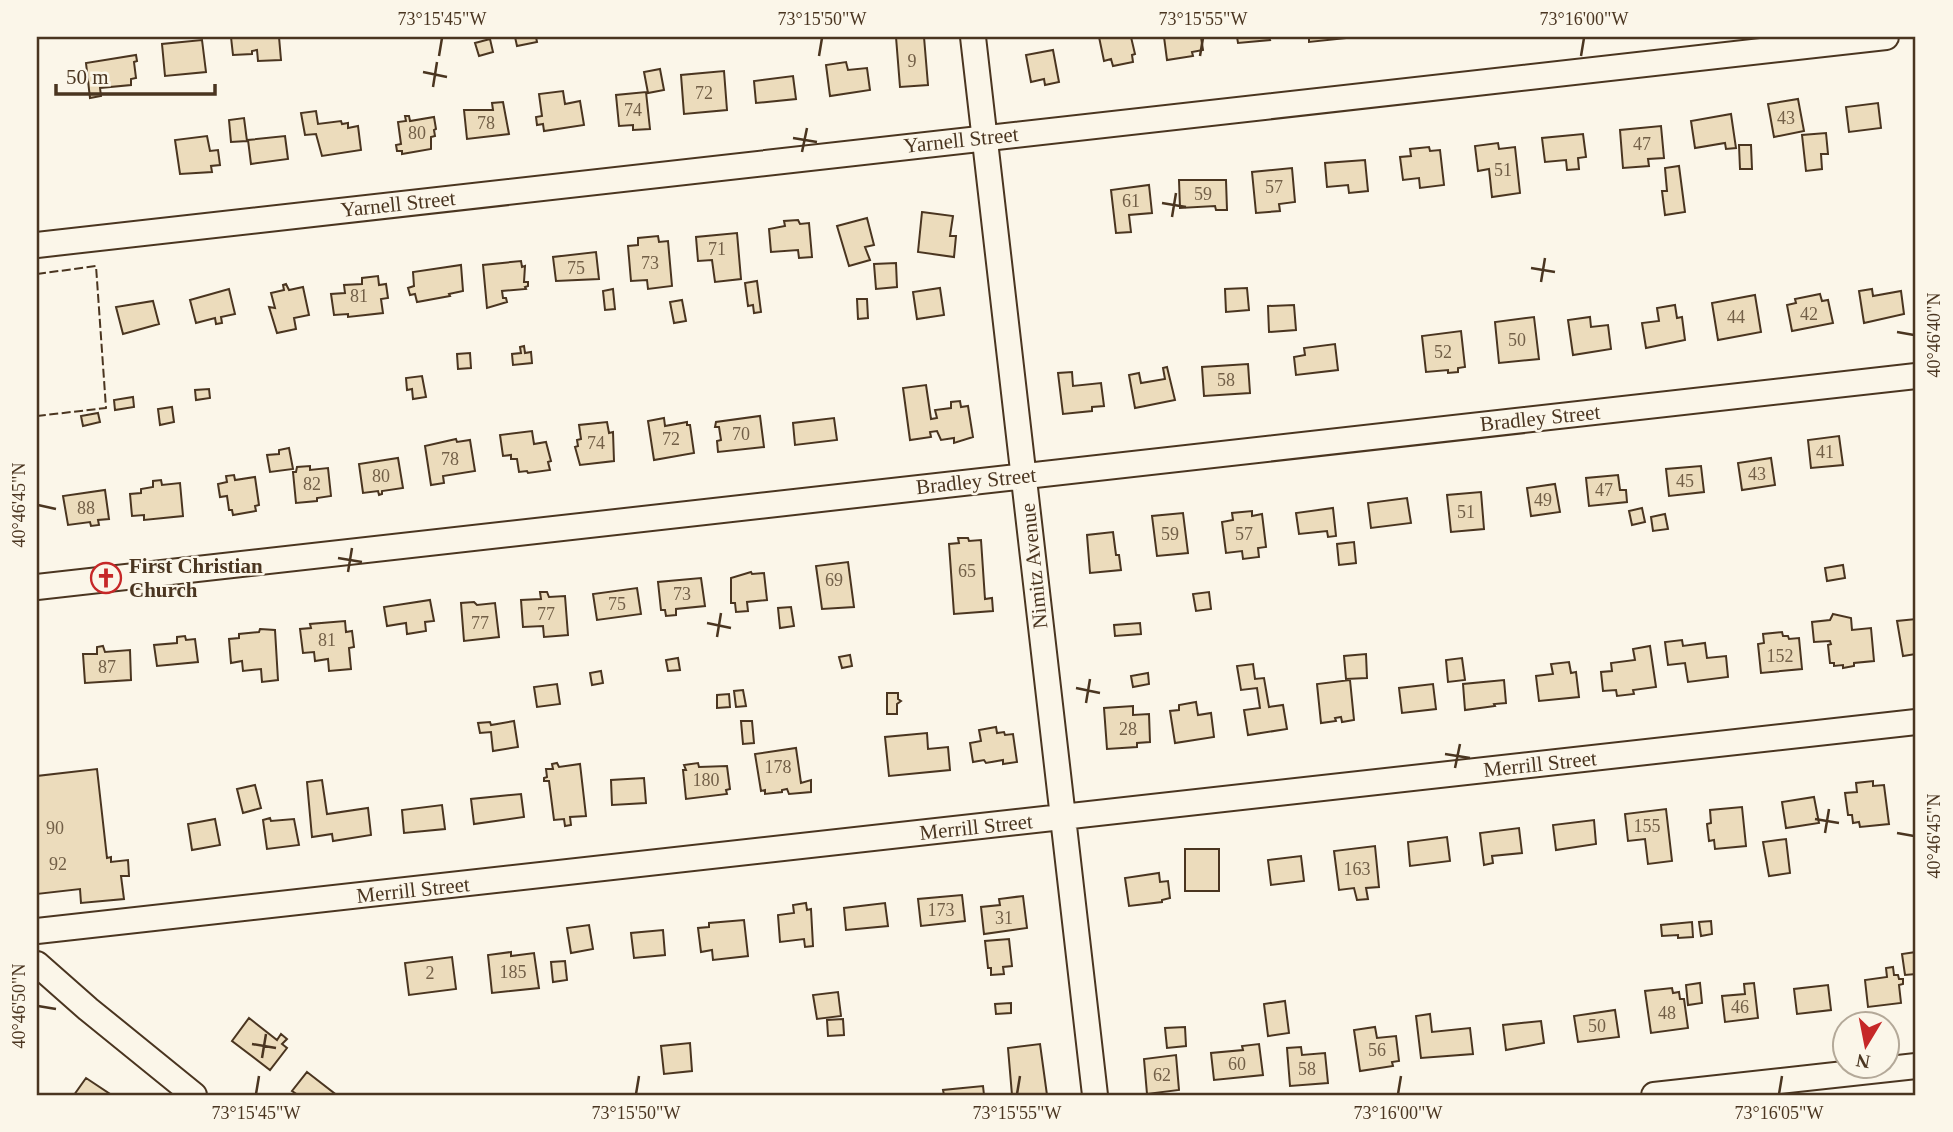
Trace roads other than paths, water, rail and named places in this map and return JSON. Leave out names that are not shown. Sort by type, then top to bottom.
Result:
[{"type":"street","name":"Nimitz Avenue","points":[[973,37],[1096,1095]]},
{"type":"street","name":"Yarnell Street","points":[[37,245],[1886,37]]},
{"type":"street","name":"Bradley Street","points":[[37,587],[1916,376]]},
{"type":"street","name":"Merrill Street","points":[[37,931],[1916,722]]},
{"type":"street","points":[[37,964],[194,1095]]},
{"type":"street","points":[[1654,1095],[1916,1066]]},
{"type":"place","name":"First Christian Church","points":[[106,578]]}]
